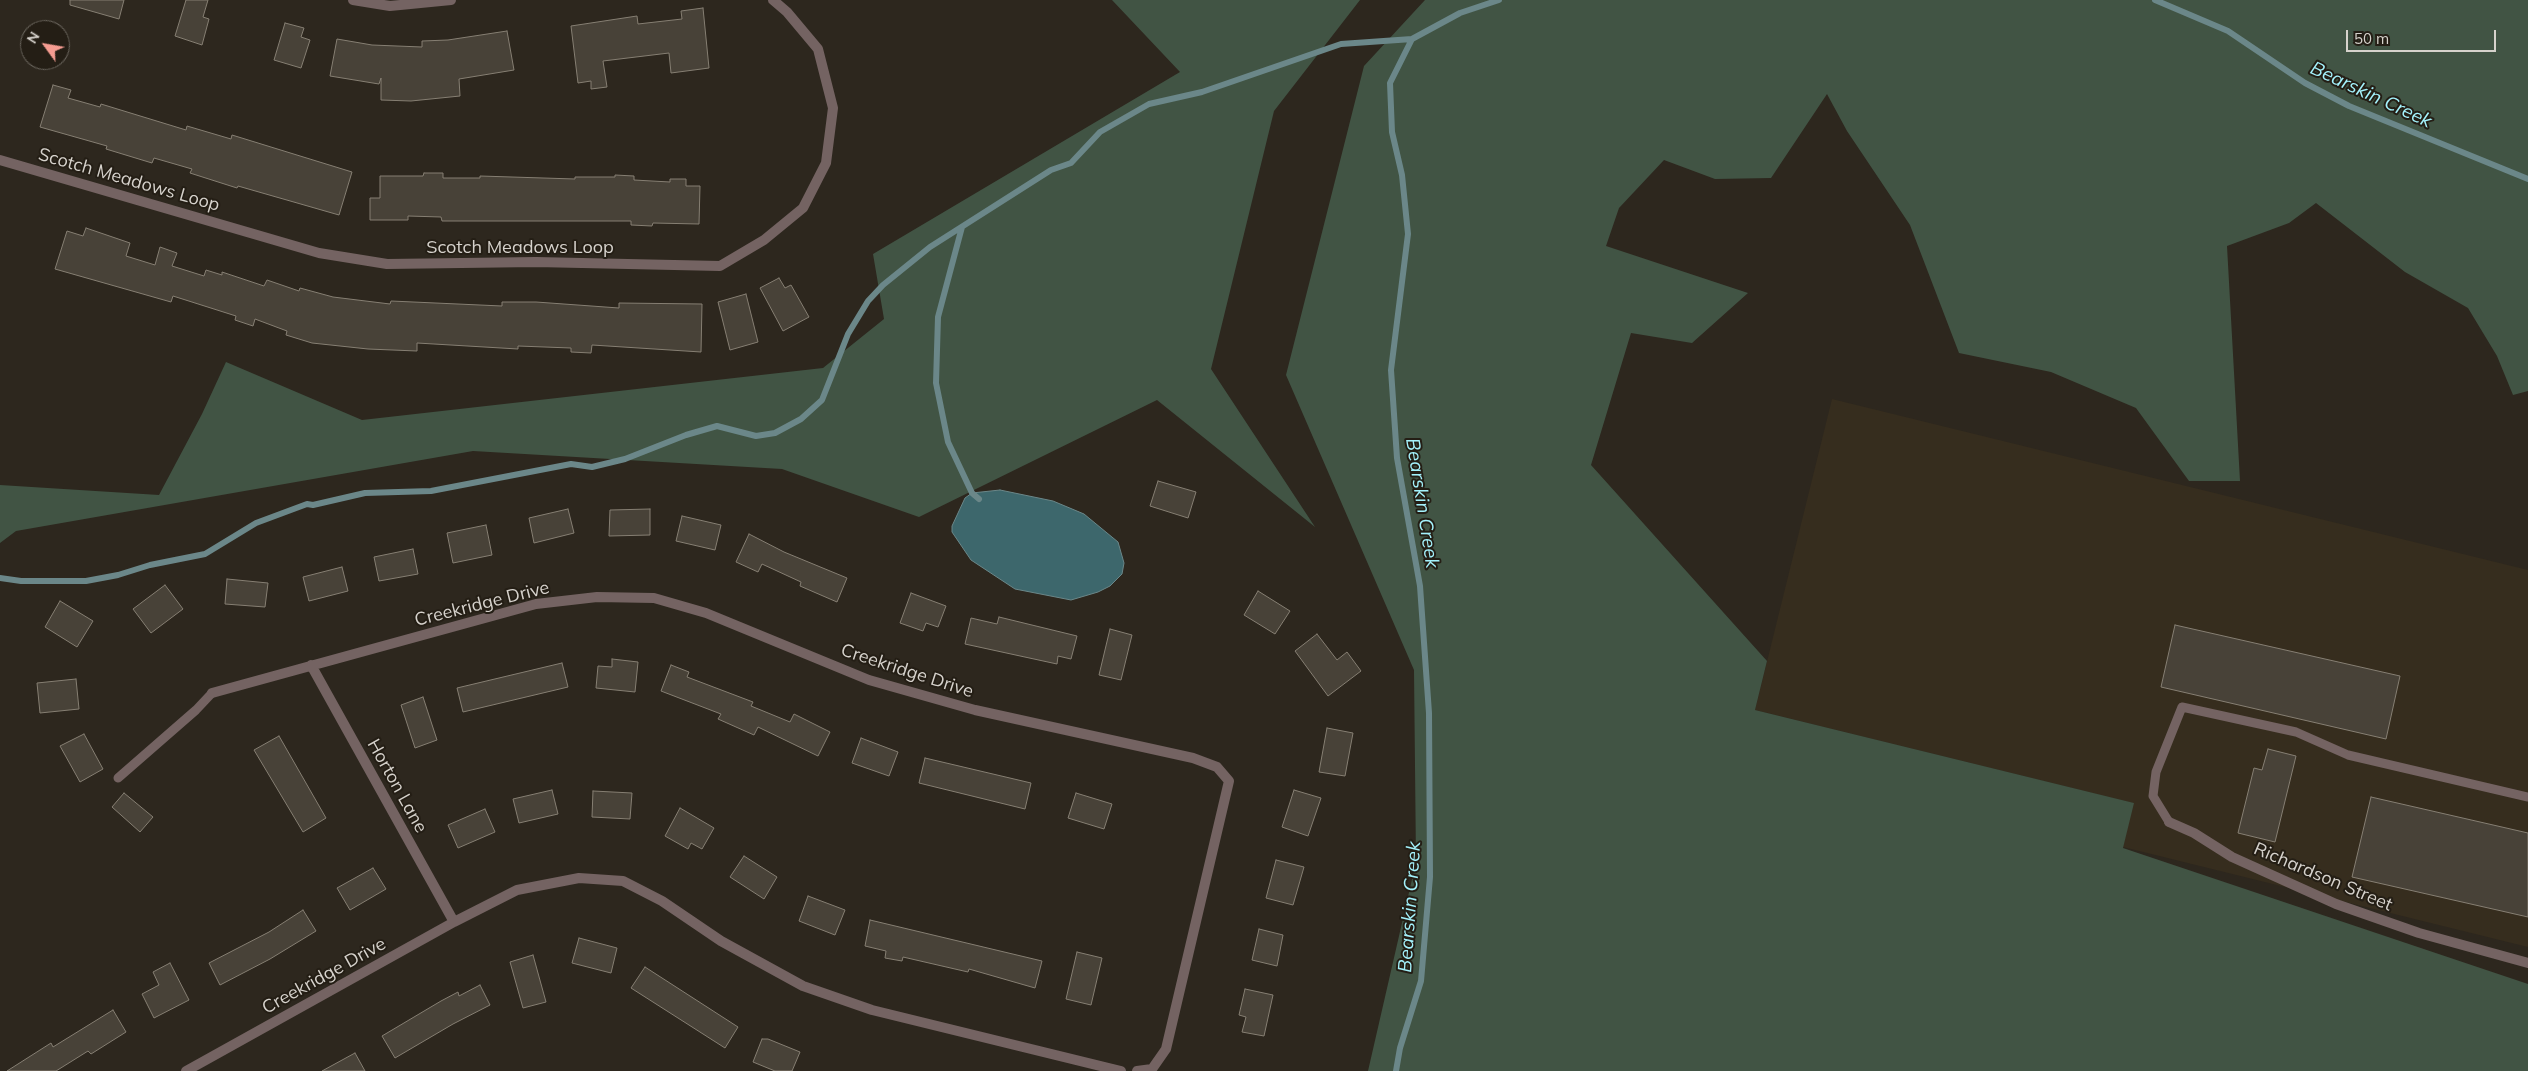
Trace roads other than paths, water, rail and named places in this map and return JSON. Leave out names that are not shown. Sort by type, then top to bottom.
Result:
[{"type":"street","points":[[353,0],[390,6],[451,0]]},
{"type":"street","name":"Scotch Meadows Loop","points":[[0,160],[319,253],[387,264],[536,262],[720,266],[764,240],[803,208],[826,163],[833,108],[818,49],[787,12],[773,0]]},
{"type":"street","name":"Creekridge Drive","points":[[212,693],[536,604],[597,597],[654,598],[706,613],[869,680],[975,710],[1193,758],[1217,767],[1229,781],[1166,1049],[1152,1069],[1137,1071]]},
{"type":"street","name":"Horton Lane","points":[[311,666],[454,922]]},
{"type":"street","name":"Richardson Street","points":[[2169,822],[2194,833],[2232,856],[2336,904],[2418,933],[2528,963]]},
{"type":"street","name":"Creekridge Drive","points":[[186,1071],[454,922],[517,890],[579,878],[622,881],[662,901],[721,941],[803,986],[872,1010],[1122,1071]]},
{"type":"lane","points":[[118,778],[196,710],[212,693]]},
{"type":"lane","points":[[2169,822],[2154,796],[2154,788],[2156,772],[2182,707],[2296,732],[2348,755],[2528,797]]},
{"type":"water","points":[[1000,490],[1053,501],[1084,514],[1118,542],[1124,563],[1122,574],[1110,586],[1098,592],[1071,600],[1015,589],[971,560],[952,532],[952,526],[965,498],[972,493]]},
{"type":"waterway","name":"Bearskin Creek","points":[[1396,1071],[1400,1048],[1421,981],[1430,877],[1429,713],[1420,586],[1397,458],[1391,370],[1408,234],[1402,175],[1392,132],[1390,83],[1412,39],[1460,13],[1499,0]]},
{"type":"waterway","name":"Bearskin Creek","points":[[2155,0],[2228,31],[2305,83],[2349,106],[2528,179]]},
{"type":"waterway","points":[[0,578],[21,581],[86,581],[205,554],[256,523],[307,504],[313,505],[365,493],[431,491],[571,464],[592,467],[625,459],[686,435],[717,426],[756,436],[775,433],[801,419],[822,400],[848,334],[868,301],[883,285],[930,247],[1051,170],[1071,163],[1100,132],[1149,104],[1202,92],[1341,44],[1412,39]]},
{"type":"waterway","points":[[962,227],[938,317],[936,383],[948,442],[972,493],[979,499]]}]
